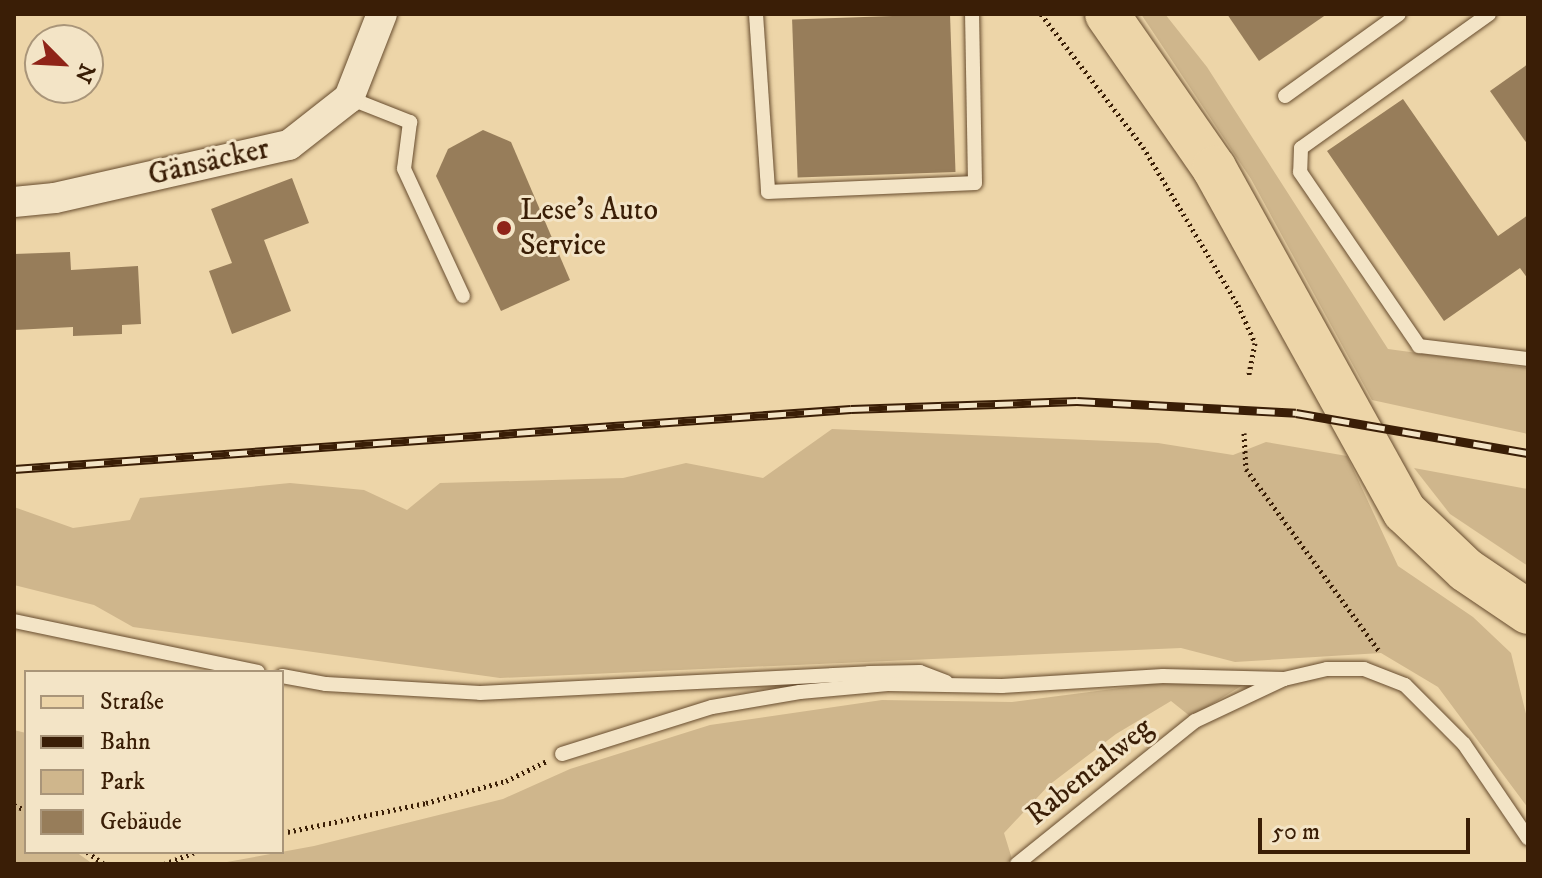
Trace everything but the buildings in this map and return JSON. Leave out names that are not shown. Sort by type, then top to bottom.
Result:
[{"type":"main road","points":[[1107,14],[1214,168],[1405,512],[1457,562],[1528,612]]},
{"type":"street","points":[[349,98],[382,14]]},
{"type":"street","name":"Gänsäcker","points":[[14,202],[55,198],[289,145],[349,98]]},
{"type":"lane","points":[[756,14],[768,192],[975,183],[972,14]]},
{"type":"lane","points":[[1285,96],[1399,14]]},
{"type":"lane","points":[[1489,14],[1301,148],[1300,172],[1419,346],[1528,359]]},
{"type":"lane","points":[[349,98],[410,122],[404,169],[463,296]]},
{"type":"lane","points":[[14,621],[248,670]]},
{"type":"lane","points":[[562,754],[712,707],[888,684],[953,685],[1163,676],[1284,679],[1327,669],[1364,669],[1405,685],[1464,744],[1528,838]]},
{"type":"lane","points":[[284,676],[326,684],[480,693],[920,672],[953,685]]},
{"type":"lane","name":"Rabentalweg","points":[[1017,864],[1195,721],[1284,679]]},
{"type":"path","points":[[1041,14],[1143,147],[1238,305],[1255,343],[1249,375]]},
{"type":"path","points":[[1244,433],[1246,469],[1405,685]]},
{"type":"path","points":[[284,833],[426,803],[506,781],[562,754]]},
{"type":"path","points":[[164,864],[190,854]]},
{"type":"green space","points":[[1141,14],[1165,14],[1207,67],[1388,349],[1528,368],[1528,434],[1372,400],[1251,179]]},
{"type":"green space","points":[[832,429],[1158,443],[1233,455],[1266,442],[1347,456],[1398,566],[1473,617],[1511,653],[1528,722],[1528,808],[1438,687],[1381,653],[1235,662],[1181,648],[500,678],[133,627],[94,605],[14,585],[14,507],[73,528],[130,520],[140,498],[290,483],[364,490],[407,510],[440,483],[623,478],[686,463],[763,478]]},
{"type":"green space","points":[[1414,468],[1528,489],[1528,566],[1450,514]]},
{"type":"green space","points":[[1246,683],[1191,717],[1171,701],[1116,734],[1049,785],[1004,833],[1012,859],[1005,864],[216,864],[284,854],[284,852],[503,799],[570,769],[710,725],[882,700],[1012,702],[1151,684]]},
{"type":"green space","points":[[14,730],[24,732],[24,854],[79,854],[93,864],[14,864]]},
{"type":"railway","points":[[14,469],[851,409],[1077,401],[1296,413],[1528,453]]},
{"type":"place","name":"Lese's Auto Service","points":[[504,228]]}]
